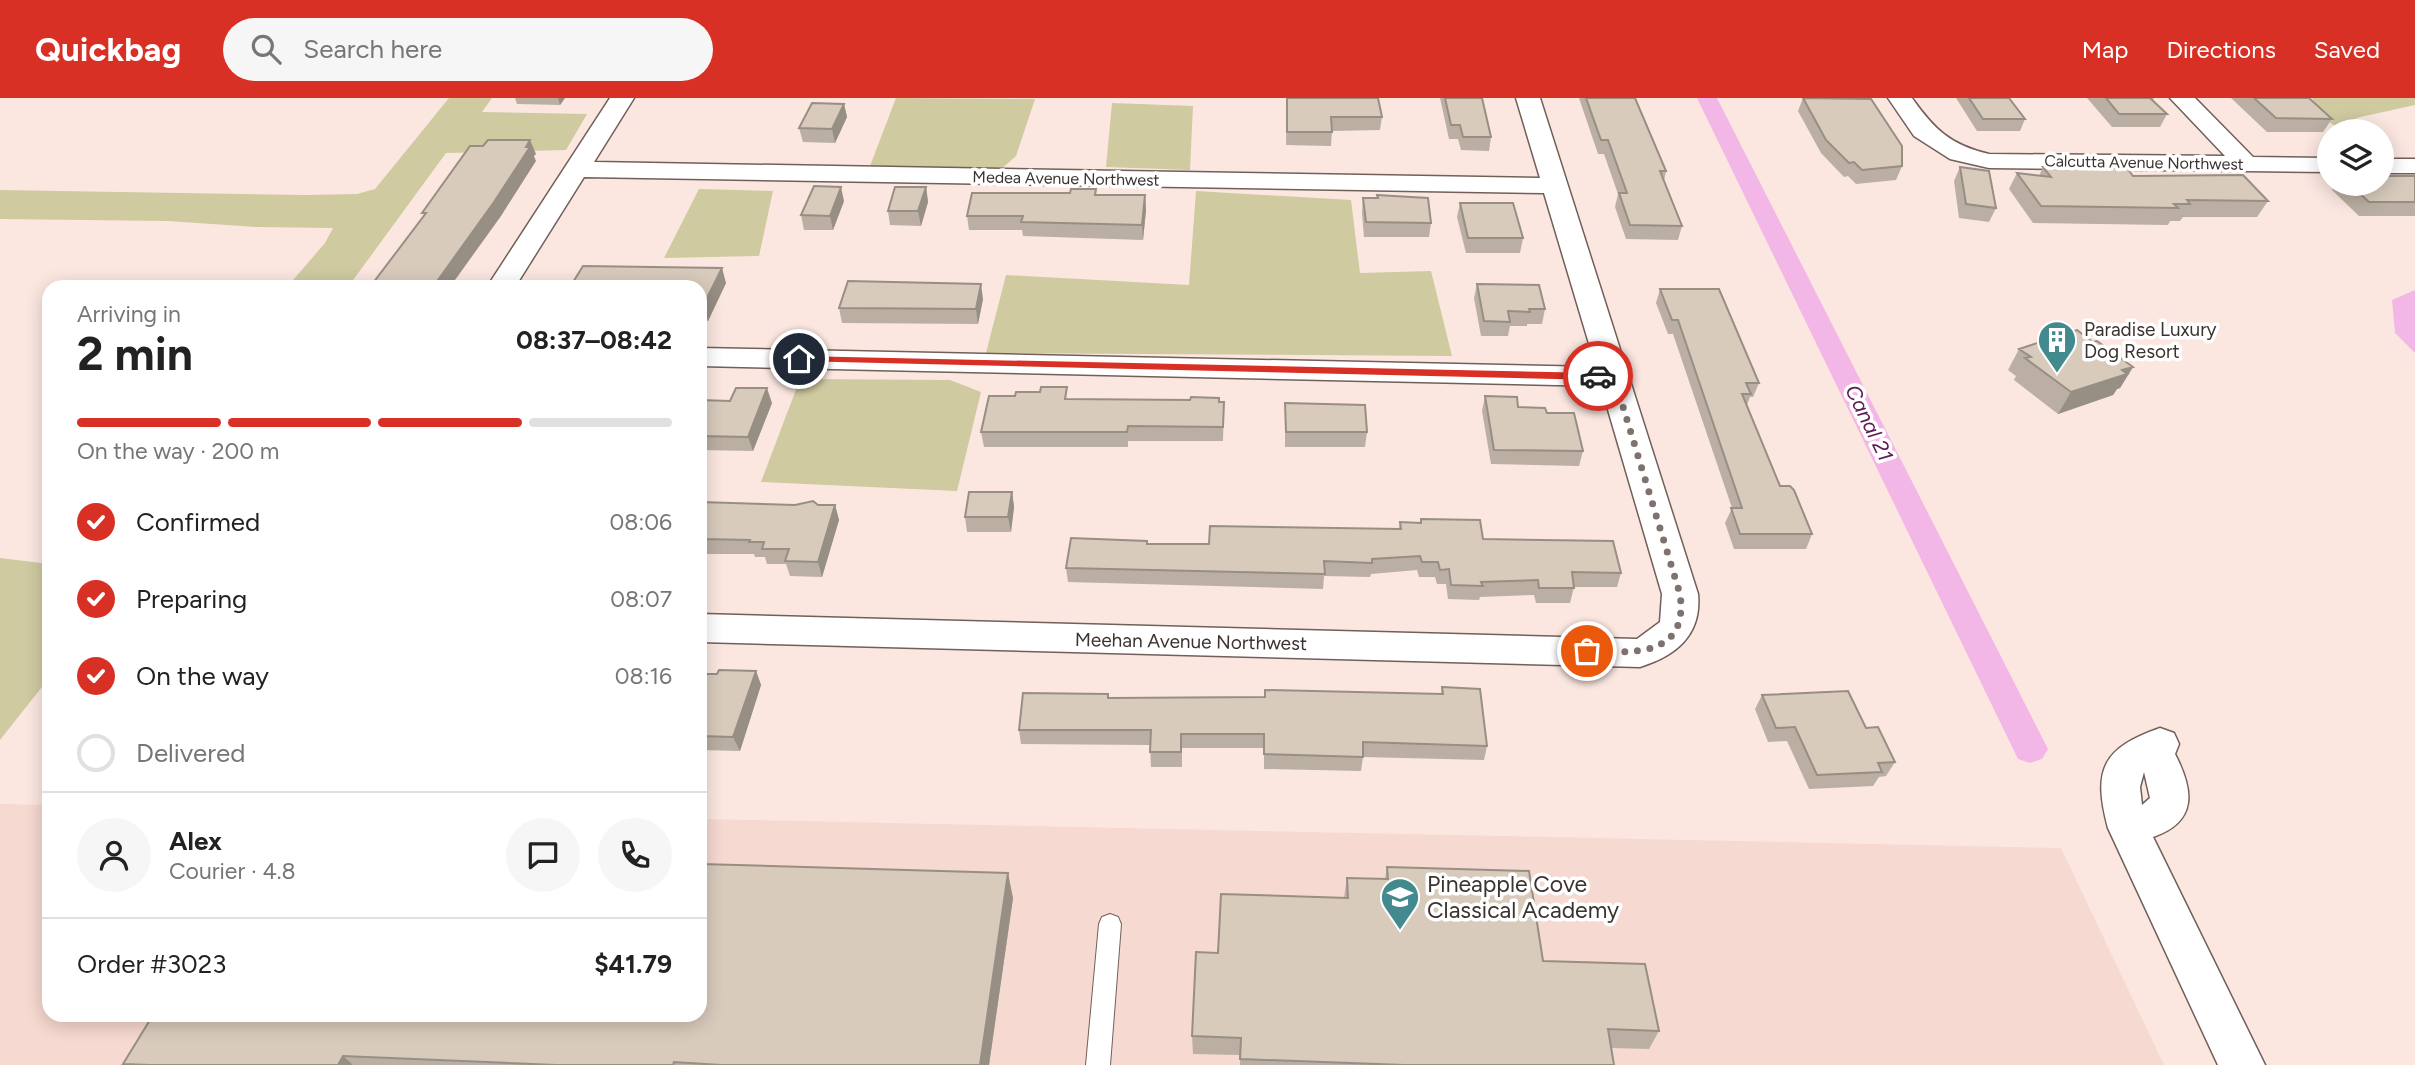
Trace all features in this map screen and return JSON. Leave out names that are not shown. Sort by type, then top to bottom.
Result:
[{"type":"street","points":[[505,280],[622,98]]},
{"type":"street","points":[[707,357],[1614,377],[1528,98]]},
{"type":"street","name":"Calcutta Avenue Northwest","points":[[1900,98],[1923,131],[1959,154],[1989,161],[2317,165]]},
{"type":"street","points":[[2182,98],[2246,164]]},
{"type":"street","points":[[2394,166],[2415,166]]},
{"type":"street","name":"Medea Avenue Northwest","points":[[576,169],[1557,186]]},
{"type":"street","name":"Meehan Avenue Northwest","points":[[707,628],[1640,653],[1660,646],[1674,631],[1683,613],[1680,594],[1614,377]]},
{"type":"street","points":[[2155,746],[2171,786],[2172,800],[2168,810],[2159,817],[2129,828],[2242,1065]]},
{"type":"lane","points":[[1098,1065],[1110,924]]},
{"type":"shaded area","points":[[449,98],[492,98],[482,112],[587,114],[566,150],[446,153],[353,280],[293,280],[325,243],[333,228],[256,227],[168,221],[0,219],[0,190],[306,195],[357,194],[375,189]]},
{"type":"shaded area","points":[[896,98],[1035,99],[1016,156],[999,171],[870,166]]},
{"type":"shaded area","points":[[2312,98],[2415,98],[2415,105],[2357,119],[2327,119]]},
{"type":"shaded area","points":[[1112,103],[1193,106],[1190,170],[1106,167]]},
{"type":"shaded area","points":[[699,189],[773,191],[759,256],[664,258]]},
{"type":"shaded area","points":[[1196,191],[1351,200],[1360,273],[1431,271],[1452,356],[986,353],[1006,275],[1189,285]]},
{"type":"shaded area","points":[[2415,290],[2415,353],[2395,333],[2392,300]]},
{"type":"shaded area","points":[[800,379],[950,380],[981,392],[957,491],[761,482]]},
{"type":"shaded area","points":[[0,558],[42,563],[42,687],[0,740]]},
{"type":"shaded area","name":"Pineapple Cove Classical Academy","points":[[0,804],[42,805],[42,1022],[707,1022],[707,819],[2061,848],[2164,1065],[0,1065]]},
{"type":"building","points":[[1287,98],[1378,98],[1382,117],[1331,117],[1332,132],[1287,132]]},
{"type":"building","points":[[1445,98],[1482,98],[1491,137],[1463,137],[1460,125],[1451,125]]},
{"type":"building","points":[[1586,98],[1635,98],[1666,171],[1660,171],[1682,226],[1630,225],[1619,193],[1627,193],[1608,140],[1601,140]]},
{"type":"building","points":[[1803,98],[1871,99],[1902,146],[1902,166],[1862,170],[1854,162],[1849,163],[1826,140]]},
{"type":"building","points":[[1969,98],[2009,98],[2025,119],[1983,119]]},
{"type":"building","points":[[2106,98],[2150,98],[2167,114],[2119,114]]},
{"type":"building","points":[[2254,98],[2309,98],[2332,119],[2276,118]]},
{"type":"building","points":[[812,103],[844,104],[832,129],[799,128]]},
{"type":"building","points":[[488,140],[530,140],[526,147],[530,147],[494,202],[438,280],[375,280],[426,213],[422,213],[470,146],[483,146]]},
{"type":"building","points":[[1960,167],[1989,171],[1996,208],[1966,204]]},
{"type":"building","points":[[2043,167],[2127,168],[2133,176],[2243,175],[2268,201],[2187,200],[2190,204],[2174,204],[2178,208],[2041,206],[2017,173],[2051,177]]},
{"type":"building","points":[[2394,176],[2415,176],[2415,202],[2369,202],[2362,196],[2394,196]]},
{"type":"building","points":[[814,186],[841,187],[830,216],[801,215]]},
{"type":"building","points":[[895,187],[926,187],[918,211],[888,211]]},
{"type":"building","points":[[1071,189],[1096,189],[1095,195],[1145,195],[1142,225],[1021,222],[1023,216],[967,216],[972,193],[1070,193]]},
{"type":"building","points":[[1377,195],[1428,198],[1431,223],[1366,222],[1363,198],[1378,198]]},
{"type":"building","points":[[1460,203],[1513,203],[1523,238],[1468,238]]},
{"type":"building","points":[[583,266],[722,268],[707,298],[707,280],[574,280]]},
{"type":"building","points":[[848,281],[981,284],[976,309],[839,308]]},
{"type":"building","points":[[1477,284],[1539,285],[1545,309],[1529,309],[1530,312],[1508,311],[1510,322],[1484,321]]},
{"type":"building","points":[[1660,289],[1719,289],[1759,383],[1746,383],[1751,394],[1742,394],[1780,486],[1790,486],[1794,490],[1812,534],[1740,534],[1731,508],[1742,508],[1678,320],[1672,320]]},
{"type":"building","points":[[2077,330],[2133,367],[2122,370],[2127,374],[2071,392],[2025,358],[2031,357],[2019,349]]},
{"type":"building","points":[[1041,387],[1067,387],[1065,399],[1219,398],[1219,402],[1224,402],[1223,427],[1128,426],[1127,432],[981,432],[989,396],[1040,392]]},
{"type":"building","points":[[736,388],[767,388],[748,437],[707,436],[707,400],[730,401]]},
{"type":"building","points":[[1485,396],[1517,397],[1518,407],[1545,408],[1547,413],[1574,413],[1583,451],[1494,450]]},
{"type":"building","points":[[1285,403],[1365,405],[1367,432],[1286,432]]},
{"type":"building","points":[[969,492],[1012,492],[1008,517],[965,517]]},
{"type":"building","points":[[813,501],[818,505],[835,505],[818,562],[785,561],[789,549],[762,549],[764,542],[707,539],[707,502],[795,505]]},
{"type":"building","points":[[1421,519],[1480,520],[1483,539],[1613,541],[1621,573],[1572,572],[1574,588],[1539,588],[1538,580],[1481,582],[1483,586],[1451,585],[1449,569],[1440,570],[1438,562],[1422,562],[1420,556],[1372,559],[1372,563],[1324,561],[1325,574],[1066,568],[1071,538],[1147,541],[1147,544],[1209,544],[1210,526],[1401,529],[1400,522],[1421,523]]},
{"type":"building","points":[[719,670],[756,671],[733,737],[707,736],[707,674],[717,674]]},
{"type":"building","points":[[1442,687],[1480,689],[1487,746],[1363,742],[1363,757],[1264,754],[1264,734],[1181,734],[1181,752],[1150,752],[1151,730],[1019,730],[1023,693],[1108,694],[1108,698],[1265,697],[1265,690],[1443,694]]},
{"type":"building","points":[[1848,691],[1866,728],[1878,727],[1895,762],[1878,763],[1882,772],[1817,775],[1795,727],[1776,728],[1762,695]]},
{"type":"building","points":[[707,864],[1008,873],[980,1065],[721,1065],[674,1062],[673,1065],[556,1065],[343,1056],[338,1065],[123,1064],[149,1022],[707,1022]]},
{"type":"building","points":[[1387,867],[1529,871],[1543,961],[1645,964],[1659,1031],[1608,1029],[1614,1065],[1404,1065],[1240,1059],[1241,1038],[1192,1036],[1196,952],[1218,953],[1221,894],[1348,898],[1347,878],[1388,879]]},
{"type":"waterway","name":"Canal 21","points":[[1707,98],[2030,749]]},
{"type":"way so far","points":[[1587,651],[1640,653],[1660,646],[1674,631],[1683,613],[1680,594],[1614,377],[1598,376]]},
{"type":"place","name":"Paradise Luxury Dog Resort","points":[[2057,374]]},
{"type":"place","name":"Pineapple Cove Classical Academy","points":[[1400,931]]},
{"type":"route","points":[[799,359],[1598,376]]}]
